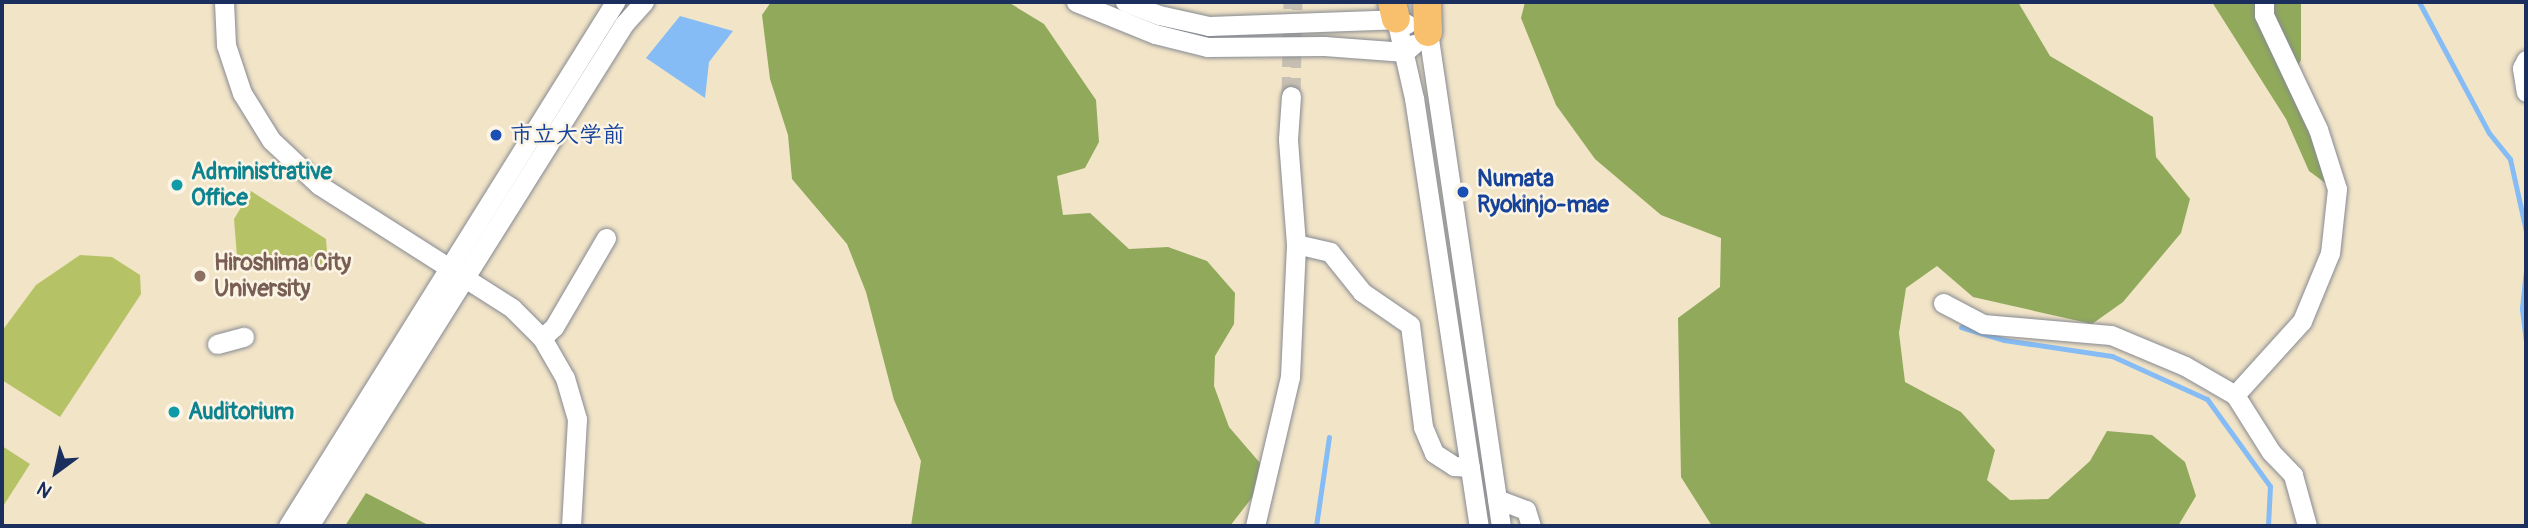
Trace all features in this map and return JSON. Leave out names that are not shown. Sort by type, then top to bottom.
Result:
[{"type":"highway","points":[[1427,2],[1427,32]]},
{"type":"street","points":[[224,2],[226,45],[242,93],[271,141],[319,185],[512,308],[542,338],[565,378],[577,419],[571,526]]},
{"type":"street","points":[[309,526],[615,2]]},
{"type":"street","points":[[288,526],[456,271],[624,24],[644,2]]},
{"type":"street","points":[[1076,2],[1155,34],[1207,47],[1324,46],[1405,52],[1427,32]]},
{"type":"street","points":[[1125,2],[1160,15],[1209,26],[1394,11],[1427,32],[1501,526]]},
{"type":"street","points":[[2235,395],[2302,321],[2330,253],[2337,188],[2318,129],[2264,15],[2264,2]]},
{"type":"street","points":[[1394,11],[1405,52],[1479,526]]},
{"type":"street","points":[[2526,60],[2522,68],[2526,92]]},
{"type":"street","points":[[1255,526],[1290,377],[1296,244],[1288,139],[1291,96]]},
{"type":"street","points":[[542,338],[554,327],[606,237]]},
{"type":"street","points":[[1296,244],[1330,252],[1362,292],[1410,325],[1423,427],[1434,453],[1454,466],[1470,467]]},
{"type":"street","points":[[1943,303],[1983,324],[2111,335],[2185,366],[2235,395],[2272,452],[2293,475],[2307,526]]},
{"type":"street","points":[[217,344],[244,337]]},
{"type":"street","points":[[1497,499],[1526,510],[1531,526]]},
{"type":"green space","points":[[771,2],[1008,2],[1044,24],[1096,100],[1099,142],[1085,168],[1057,176],[1063,215],[1090,213],[1129,249],[1168,247],[1207,261],[1235,293],[1234,324],[1215,356],[1214,386],[1229,427],[1260,463],[1254,495],[1230,526],[911,526],[921,461],[894,400],[866,292],[847,244],[792,179],[788,135],[770,79],[762,15]]},
{"type":"green space","points":[[1525,2],[2018,2],[2050,56],[2153,117],[2156,157],[2190,199],[2181,233],[2123,302],[2092,324],[1973,297],[1937,266],[1906,288],[1899,333],[1905,382],[1961,412],[1995,450],[1987,480],[2010,500],[2048,499],[2090,461],[2107,431],[2152,435],[2185,462],[2196,496],[2178,526],[1712,526],[1681,477],[1678,318],[1720,287],[1721,238],[1661,215],[1595,159],[1556,105],[1521,18]]},
{"type":"green space","points":[[2212,2],[2301,2],[2301,60],[2292,79],[2328,185],[2309,171],[2286,119]]},
{"type":"green space","points":[[251,191],[326,239],[328,266],[238,269],[234,219]]},
{"type":"green space","points":[[80,255],[112,257],[140,275],[141,294],[60,417],[2,380],[2,331],[36,285]]},
{"type":"green space","points":[[2,446],[30,464],[2,508]]},
{"type":"green space","points":[[366,493],[430,526],[345,526]]},
{"type":"water","points":[[680,16],[733,31],[709,62],[705,98],[646,58]]},
{"type":"waterway","points":[[2419,2],[2489,133],[2510,159],[2526,231]]},
{"type":"waterway","points":[[2526,270],[2522,309],[2526,340]]},
{"type":"waterway","points":[[1961,327],[2004,340],[2112,356],[2207,399],[2270,486],[2268,526]]},
{"type":"waterway","points":[[1316,526],[1329,437]]},
{"type":"waterway","points":[[2526,491],[2526,512]]},
{"type":"tunnel","points":[[1291,96],[1293,2]]},
{"type":"place","name":"市立大学前","points":[[496,135]]},
{"type":"place","name":"Administrative Office","points":[[177,185]]},
{"type":"place","name":"Numata Ryokinjo-mae","points":[[1463,192]]},
{"type":"place","name":"Hiroshima City University","points":[[200,276]]},
{"type":"place","name":"Auditorium","points":[[174,412]]}]
